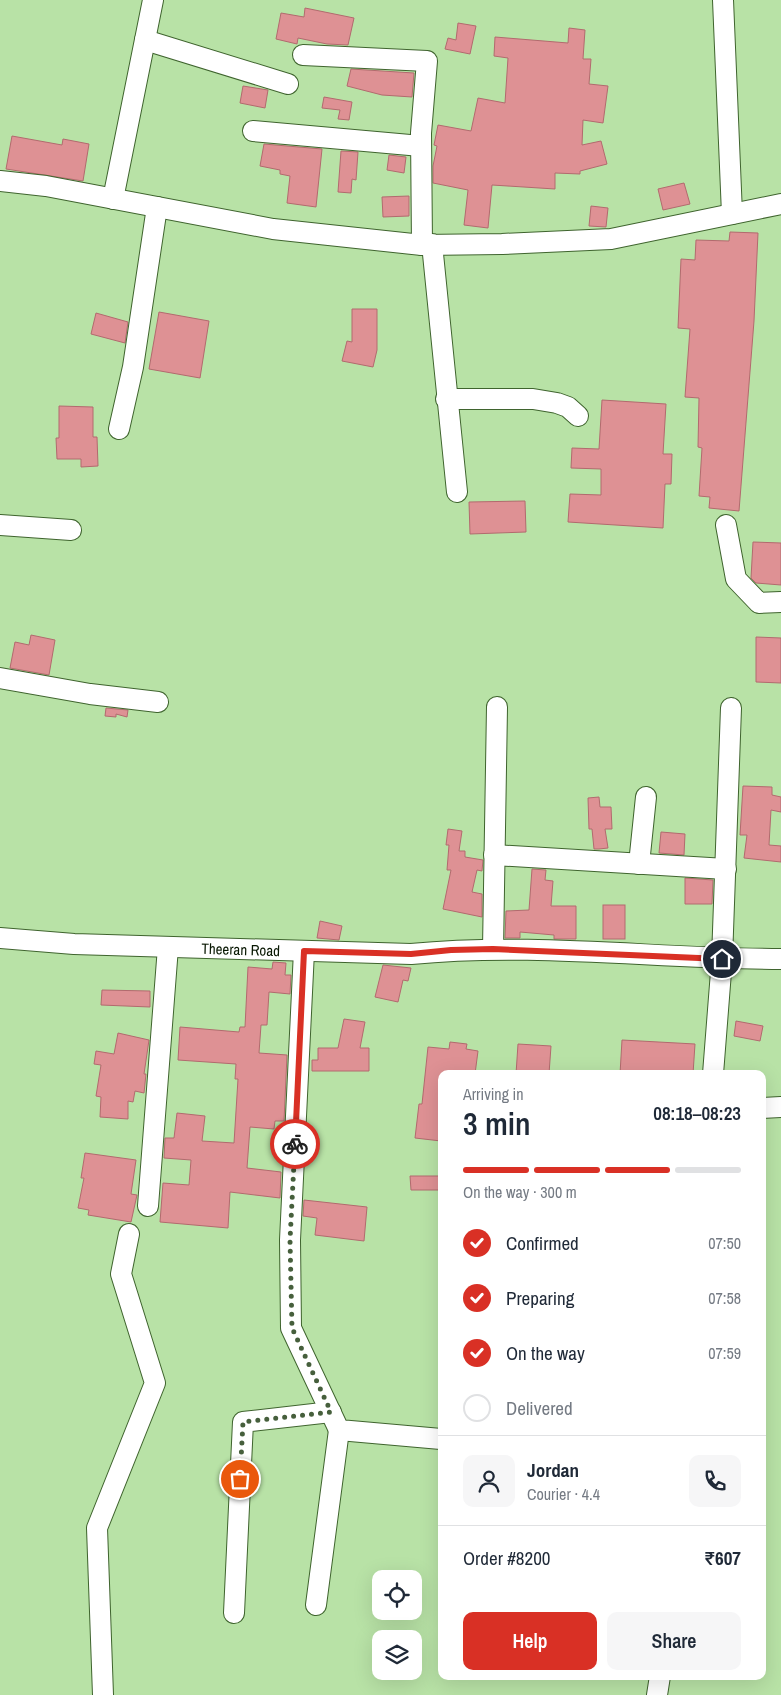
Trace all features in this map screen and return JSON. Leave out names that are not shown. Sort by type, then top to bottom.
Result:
[{"type":"street","points":[[113,199],[153,0]]},
{"type":"street","points":[[723,0],[732,214]]},
{"type":"street","points":[[145,40],[288,84]]},
{"type":"street","points":[[303,55],[427,61],[421,146],[427,244],[457,492]]},
{"type":"street","points":[[253,131],[421,146]]},
{"type":"street","points":[[0,181],[46,186],[273,230],[427,244],[502,244],[611,239],[781,204]]},
{"type":"street","points":[[119,429],[133,367],[157,208]]},
{"type":"street","points":[[446,399],[533,400],[549,402],[568,407],[578,416]]},
{"type":"street","points":[[0,525],[70,530]]},
{"type":"street","points":[[726,525],[736,579],[759,603],[781,602]]},
{"type":"street","points":[[0,678],[75,692],[158,702]]},
{"type":"street","points":[[493,949],[497,707]]},
{"type":"street","points":[[713,1070],[722,959],[731,708]]},
{"type":"street","points":[[639,864],[646,797]]},
{"type":"street","points":[[494,856],[726,868]]},
{"type":"street","name":"Theeran Road","points":[[0,938],[74,944],[411,954],[451,950],[493,949],[722,959],[781,959]]},
{"type":"street","points":[[148,1206],[168,947]]},
{"type":"street","points":[[304,951],[290,1240],[292,1328],[335,1421],[316,1605]]},
{"type":"street","points":[[766,1108],[781,1107]]},
{"type":"street","points":[[102,1695],[97,1528],[155,1383],[121,1274],[129,1234]]},
{"type":"street","points":[[234,1613],[243,1422],[335,1421],[438,1438]]},
{"type":"street","points":[[657,1695],[659,1680]]},
{"type":"building","points":[[305,8],[354,18],[348,45],[327,44],[298,38],[297,44],[276,39],[281,13],[304,17]]},
{"type":"building","points":[[458,23],[476,26],[470,54],[445,49],[448,38],[456,40]]},
{"type":"building","points":[[569,28],[585,30],[583,59],[591,59],[589,84],[608,86],[603,123],[583,120],[582,145],[601,141],[607,164],[580,171],[580,174],[555,173],[555,189],[492,185],[488,228],[464,225],[468,190],[433,183],[433,166],[437,146],[434,145],[438,125],[471,131],[478,98],[505,103],[508,58],[494,56],[495,37],[568,43]]},
{"type":"building","points":[[351,69],[414,73],[412,97],[382,95],[347,86]]},
{"type":"building","points":[[243,86],[268,90],[265,108],[240,103]]},
{"type":"building","points":[[324,97],[352,102],[349,120],[338,119],[340,110],[322,108]]},
{"type":"building","points":[[12,136],[62,145],[63,139],[89,144],[83,181],[6,169]]},
{"type":"building","points":[[264,144],[322,149],[316,207],[287,203],[290,176],[280,174],[280,170],[260,166]]},
{"type":"building","points":[[341,151],[358,152],[356,180],[352,179],[351,193],[338,192]]},
{"type":"building","points":[[389,155],[406,157],[404,173],[387,170]]},
{"type":"building","points":[[684,183],[690,204],[663,210],[658,189]]},
{"type":"building","points":[[409,196],[409,216],[383,217],[382,197]]},
{"type":"building","points":[[591,206],[608,208],[606,227],[589,226]]},
{"type":"building","points":[[730,232],[758,233],[754,321],[739,511],[709,508],[710,497],[699,496],[702,448],[698,447],[699,398],[685,397],[690,329],[678,328],[681,259],[695,260],[696,240],[729,241]]},
{"type":"building","points":[[352,309],[377,309],[377,350],[373,367],[342,361],[347,341],[352,342]]},
{"type":"building","points":[[159,312],[209,321],[200,378],[149,369]]},
{"type":"building","points":[[96,313],[128,322],[125,343],[91,334]]},
{"type":"building","points":[[602,400],[666,404],[663,454],[672,454],[671,484],[665,484],[663,528],[568,522],[570,494],[601,495],[601,469],[571,468],[572,448],[599,449]]},
{"type":"building","points":[[59,406],[93,407],[93,437],[97,437],[98,466],[81,467],[81,459],[57,459],[56,438],[59,438]]},
{"type":"building","points":[[525,501],[526,532],[470,534],[469,502]]},
{"type":"building","points":[[753,542],[781,543],[781,585],[756,583],[751,578]]},
{"type":"building","points":[[31,635],[55,640],[49,675],[10,668],[15,642],[29,645]]},
{"type":"building","points":[[756,637],[781,638],[781,683],[756,682]]},
{"type":"building","points":[[106,708],[128,710],[127,717],[116,714],[116,717],[105,716]]},
{"type":"building","points":[[743,786],[772,787],[772,795],[781,797],[781,812],[771,810],[769,845],[781,846],[781,862],[744,858],[747,835],[740,835]]},
{"type":"building","points":[[599,797],[600,807],[611,807],[612,829],[605,829],[608,848],[594,849],[592,829],[589,829],[588,798]]},
{"type":"building","points":[[448,829],[462,831],[459,851],[465,851],[465,857],[483,860],[482,871],[477,870],[472,892],[482,894],[482,917],[443,909],[451,870],[447,870],[449,845],[446,845]]},
{"type":"building","points":[[661,832],[685,834],[684,855],[659,853]]},
{"type":"building","points":[[532,869],[546,870],[545,880],[553,881],[551,906],[576,906],[576,939],[554,939],[554,935],[520,932],[520,938],[505,938],[506,911],[529,910]]},
{"type":"building","points":[[685,878],[713,880],[712,904],[685,904]]},
{"type":"building","points":[[603,905],[625,905],[625,939],[603,939]]},
{"type":"building","points":[[320,921],[342,926],[339,940],[317,938]]},
{"type":"building","points":[[273,962],[286,963],[285,975],[291,975],[290,994],[269,992],[267,1025],[261,1025],[259,1053],[287,1055],[284,1121],[275,1121],[274,1129],[250,1127],[247,1168],[281,1172],[280,1198],[230,1192],[228,1228],[160,1222],[163,1183],[189,1185],[191,1160],[164,1158],[165,1138],[174,1138],[177,1113],[205,1116],[202,1141],[234,1143],[238,1079],[235,1079],[236,1064],[178,1060],[180,1027],[239,1032],[240,1027],[245,1027],[248,967],[272,969]]},
{"type":"building","points":[[383,965],[411,968],[408,981],[403,980],[398,1002],[375,997]]},
{"type":"building","points":[[102,990],[150,991],[150,1007],[101,1005]]},
{"type":"building","points":[[344,1019],[365,1022],[360,1048],[369,1048],[369,1071],[312,1071],[312,1060],[318,1060],[318,1048],[338,1048]]},
{"type":"building","points":[[736,1021],[763,1026],[760,1041],[734,1036]]},
{"type":"building","points":[[118,1033],[149,1040],[144,1074],[146,1074],[144,1093],[135,1091],[133,1102],[128,1101],[128,1119],[100,1117],[101,1097],[96,1096],[101,1065],[94,1064],[96,1051],[114,1054]]},
{"type":"building","points":[[622,1040],[695,1044],[693,1070],[620,1070]]},
{"type":"building","points":[[450,1042],[467,1044],[466,1049],[478,1051],[476,1070],[438,1070],[438,1141],[415,1138],[419,1104],[422,1104],[428,1047],[449,1049]]},
{"type":"building","points":[[518,1044],[551,1046],[549,1070],[516,1070]]},
{"type":"building","points":[[85,1153],[136,1160],[131,1194],[137,1195],[131,1222],[88,1215],[89,1210],[78,1208],[84,1178],[81,1178]]},
{"type":"building","points":[[410,1176],[438,1176],[438,1190],[411,1190]]},
{"type":"building","points":[[304,1200],[367,1207],[364,1241],[315,1235],[317,1218],[303,1216]]},
{"type":"way so far","points":[[240,1479],[243,1422],[331,1412],[292,1328],[290,1240],[295,1144]]},
{"type":"route","points":[[295,1144],[304,951],[411,954],[451,950],[493,949],[722,959]]}]
